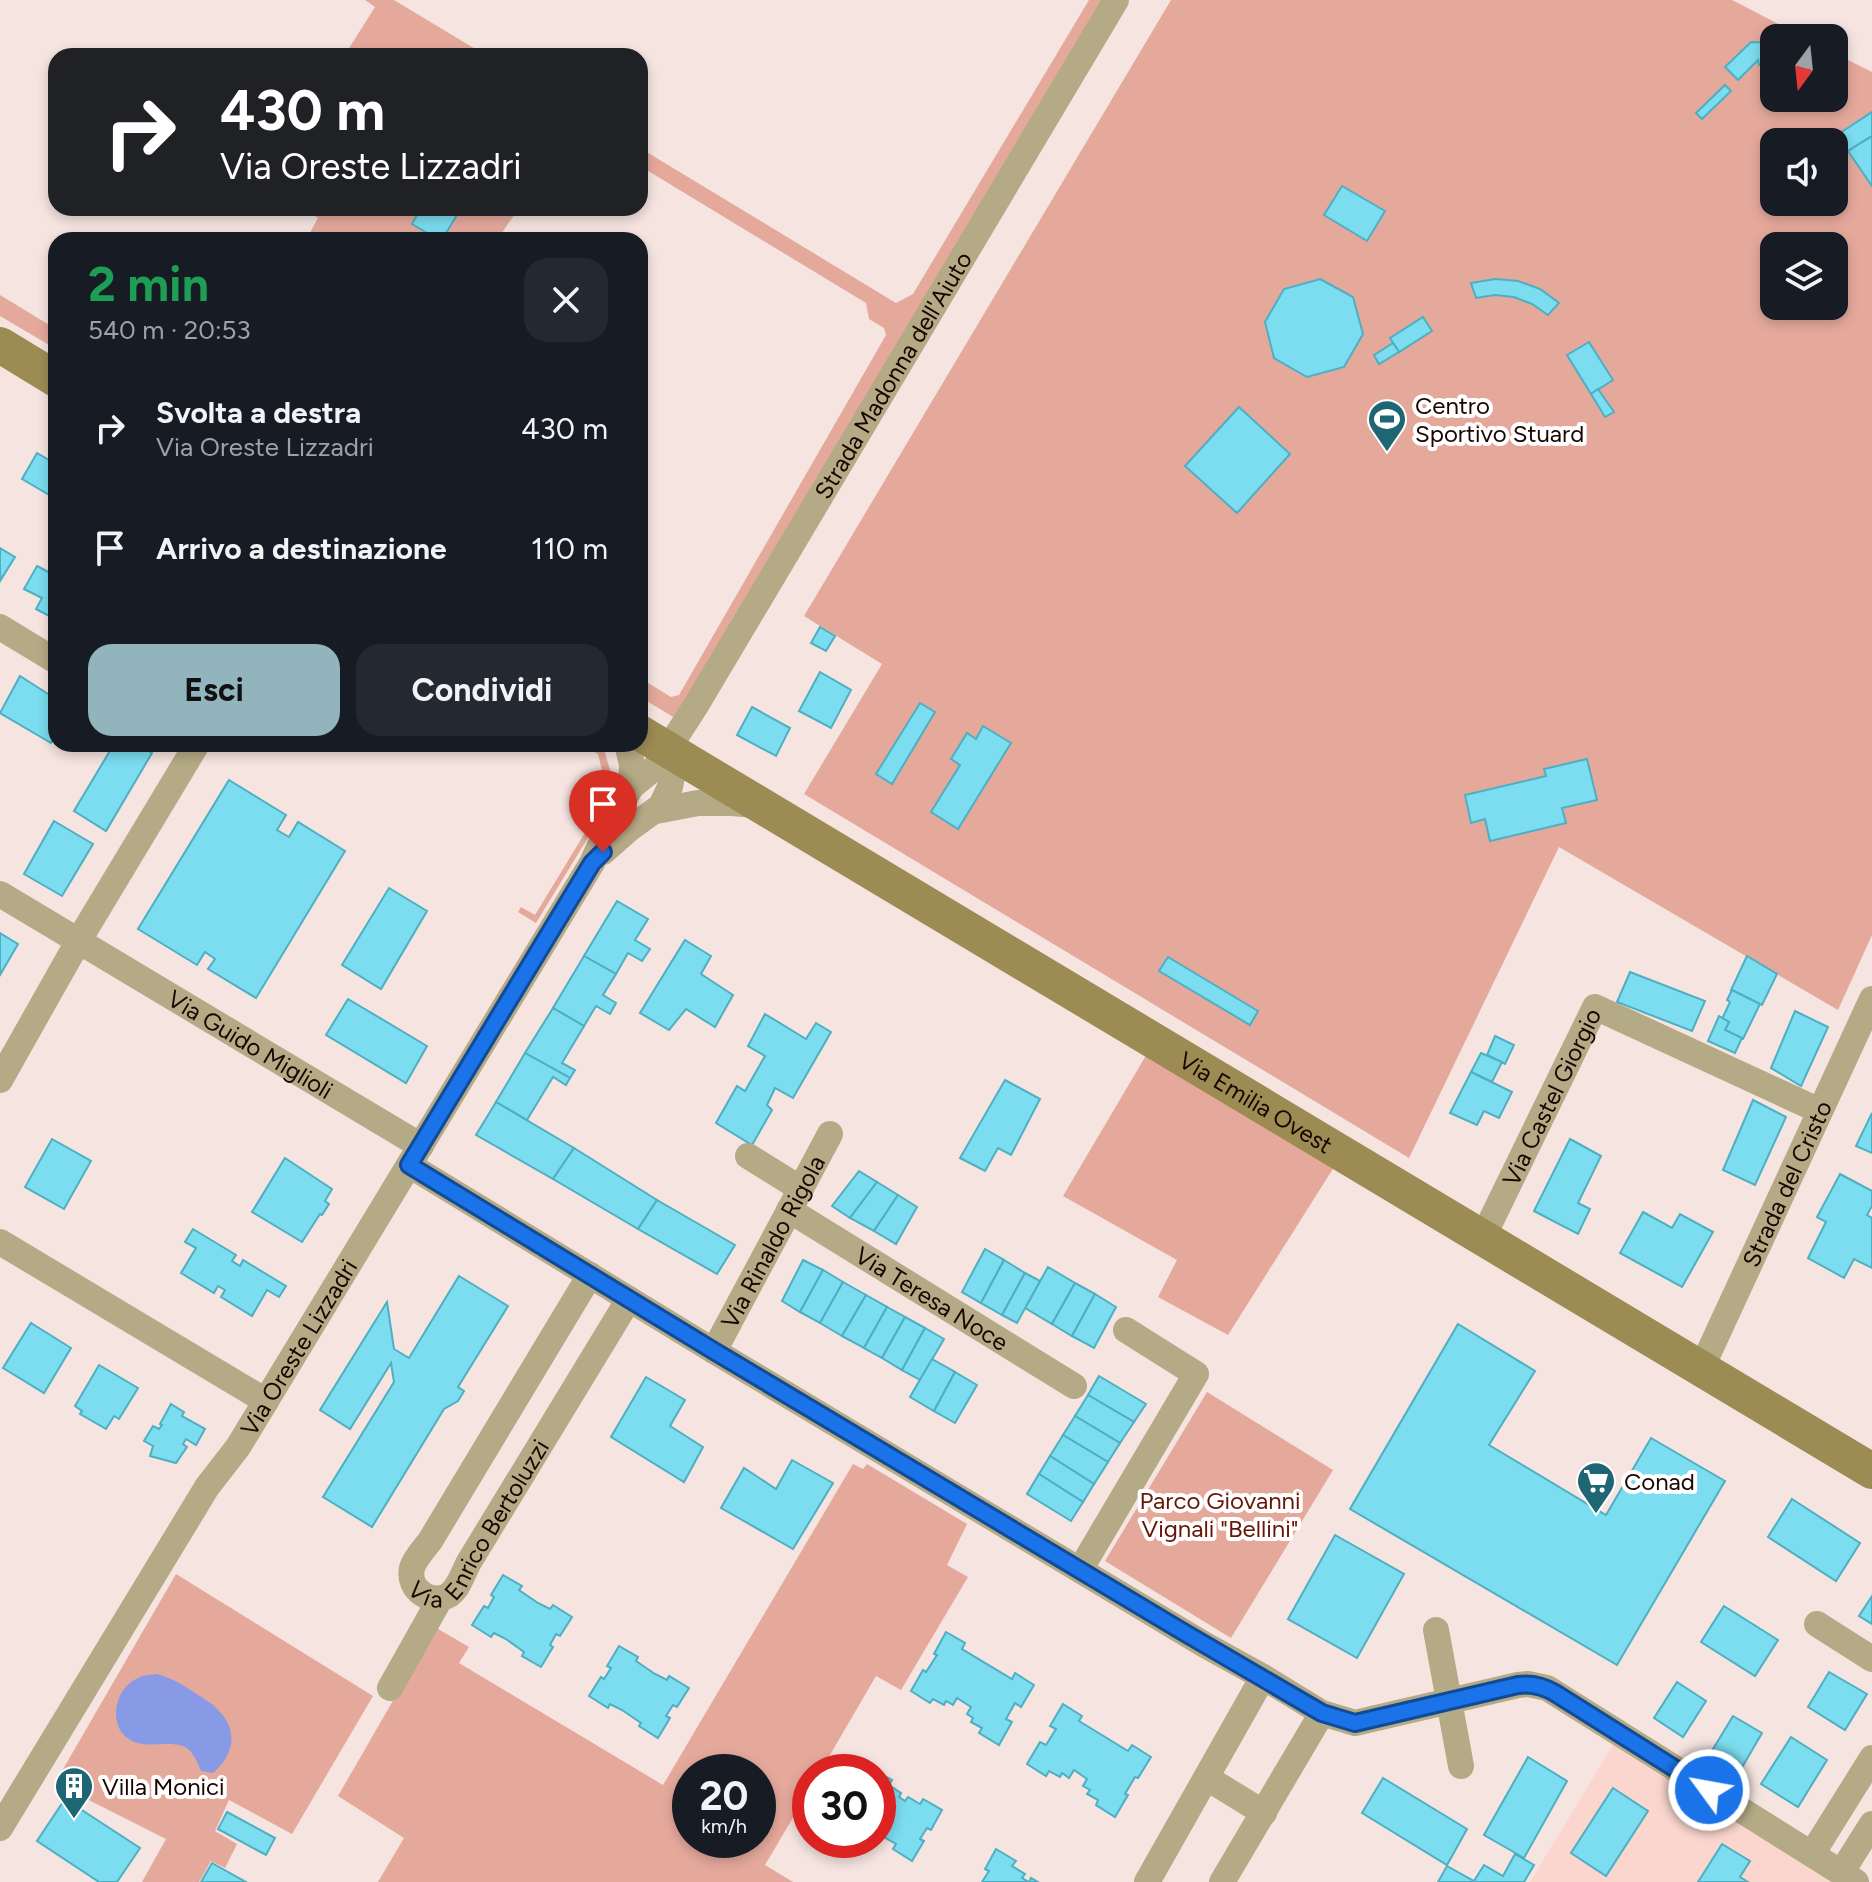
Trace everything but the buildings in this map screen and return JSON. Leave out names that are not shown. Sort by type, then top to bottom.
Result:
[{"type":"street","name":"Strada Madonna dell'Aiuto","points":[[661,745],[1116,0]]},
{"type":"street","points":[[0,345],[48,374]]},
{"type":"street","points":[[0,627],[48,656]]},
{"type":"street","name":"Via Oreste Lizzadri","points":[[0,1828],[207,1487],[235,1453],[592,863],[631,787],[657,766],[661,745]]},
{"type":"street","name":"Via Emilia Ovest","points":[[661,745],[1872,1471]]},
{"type":"street","points":[[656,811],[670,787],[661,745]]},
{"type":"street","points":[[0,1080],[191,752]]},
{"type":"street","points":[[629,752],[631,787]]},
{"type":"street","name":"Via Oreste Lizzadri","points":[[592,863],[629,829],[656,811],[708,803],[755,805],[770,810]]},
{"type":"street","name":"Via Guido Miglioli","points":[[0,894],[79,940],[415,1155],[590,1275],[1322,1713],[1355,1723],[1528,1684],[1547,1688],[1830,1871]]},
{"type":"street","name":"Strada del Cristo","points":[[1702,1367],[1872,999]]},
{"type":"street","name":"Via Castel Giorgio","points":[[1483,1237],[1595,1007],[1820,1111]]},
{"type":"street","name":"Via Rinaldo Rigola","points":[[714,1351],[830,1134]]},
{"type":"street","name":"Via Teresa Noce","points":[[748,1156],[795,1200],[1074,1386]]},
{"type":"street","points":[[0,1242],[266,1401]]},
{"type":"street","name":"Via Enrico Bertoluzzi","points":[[590,1275],[414,1563],[412,1581],[425,1596],[440,1599],[451,1594],[459,1584],[469,1562],[629,1299]]},
{"type":"street","points":[[1080,1570],[1196,1374],[1126,1330]]},
{"type":"street","points":[[390,1688],[440,1599]]},
{"type":"street","points":[[1817,1624],[1872,1659]]},
{"type":"street","points":[[1436,1630],[1461,1766]]},
{"type":"street","points":[[1147,1882],[1263,1677]]},
{"type":"street","points":[[1222,1882],[1322,1713]]},
{"type":"street","points":[[1830,1871],[1872,1758]]},
{"type":"street","points":[[1207,1778],[1264,1813]]},
{"type":"street","points":[[1830,1871],[1872,1824]]},
{"type":"shaded area","points":[[1613,1745],[1833,1882],[1530,1882]]},
{"type":"green space","points":[[365,0],[394,0],[474,48],[349,48],[375,7]]},
{"type":"green space","points":[[1089,0],[1106,0],[675,718],[648,702],[648,683],[671,697],[679,695],[886,335],[884,328],[869,319],[866,303],[648,171],[648,153],[896,303],[913,294]]},
{"type":"green space","name":"Centro Sportivo Stuard","points":[[1171,0],[1732,0],[1779,24],[1760,24],[1760,112],[1848,112],[1848,60],[1872,72],[1872,935],[1838,1010],[1559,847],[1409,1158],[804,794],[882,664],[804,616]]},
{"type":"green space","points":[[315,216],[514,216],[502,232],[310,232],[318,218]]},
{"type":"green space","points":[[0,295],[48,324],[48,344],[0,316]]},
{"type":"green space","points":[[595,752],[605,752],[617,790],[536,923],[518,912],[521,907],[535,915],[608,795],[598,754]]},
{"type":"green space","points":[[1148,1052],[1336,1164],[1228,1335],[1158,1297],[1177,1260],[1063,1196]]},
{"type":"green space","name":"Parco Giovanni Vignali \"Bellini\"","points":[[1207,1392],[1333,1470],[1231,1638],[1105,1561]]},
{"type":"green space","points":[[853,1464],[863,1469],[867,1464],[967,1524],[947,1565],[968,1577],[901,1690],[876,1676],[830,1754],[792,1754],[792,1819],[776,1846],[776,1754],[681,1754]]},
{"type":"green space","points":[[176,1574],[373,1696],[292,1834],[229,1800],[215,1831],[237,1844],[225,1868],[211,1861],[199,1882],[142,1882],[166,1839],[55,1783]]},
{"type":"green space","points":[[433,1626],[469,1647],[459,1663],[663,1785],[672,1770],[672,1858],[769,1858],[765,1865],[793,1882],[378,1882],[404,1838],[338,1796]]},
{"type":"water","points":[[156,1674],[177,1682],[209,1702],[228,1724],[230,1750],[213,1773],[201,1771],[192,1753],[183,1746],[134,1742],[125,1737],[120,1729],[116,1710],[123,1691],[138,1678]]},
{"type":"place","name":"Centro Sportivo Stuard","points":[[1387,453]]},
{"type":"place","name":"Conad","points":[[1596,1515]]},
{"type":"place","name":"Villa Monici","points":[[74,1820]]},
{"type":"route","points":[[603,852],[592,863],[409,1165],[714,1351],[1322,1713],[1355,1723],[1518,1685],[1537,1685],[1547,1688],[1709,1790]]}]
